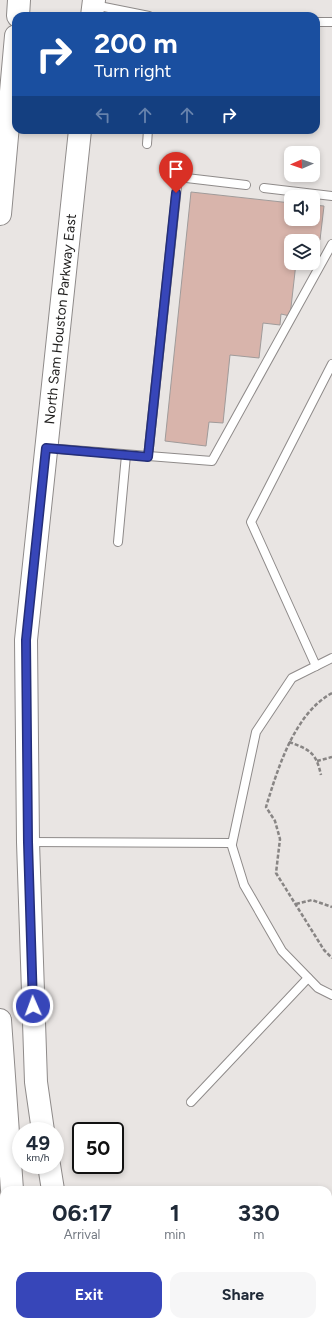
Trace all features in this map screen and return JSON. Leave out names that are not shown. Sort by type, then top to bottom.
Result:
[{"type":"main road","points":[[18,12],[19,0]]},
{"type":"main road","points":[[0,214],[12,80]]},
{"type":"main road","name":"North Sam Houston Parkway East","points":[[43,1122],[36,1082],[28,842],[26,640],[80,134]]},
{"type":"main road","points":[[0,1020],[12,1186]]},
{"type":"main road","points":[[50,1174],[52,1186]]},
{"type":"lane","points":[[93,7],[124,12]]},
{"type":"lane","points":[[320,22],[332,22]]},
{"type":"lane","points":[[147,144],[148,134]]},
{"type":"lane","points":[[148,457],[178,177],[246,185]]},
{"type":"lane","points":[[264,188],[332,196]]},
{"type":"lane","points":[[46,448],[212,461],[332,244]]},
{"type":"lane","points":[[316,666],[251,522],[332,364]]},
{"type":"lane","points":[[118,542],[126,455]]},
{"type":"lane","points":[[332,658],[292,678],[256,732],[232,844],[244,885],[282,951],[318,988],[332,996]]},
{"type":"lane","points":[[28,842],[232,844]]},
{"type":"lane","points":[[190,1102],[308,978]]},
{"type":"path","points":[[332,693],[318,702],[289,742],[266,807],[274,821],[280,839],[276,873],[324,950],[332,958]]},
{"type":"path","points":[[289,742],[304,747],[313,754],[317,761],[321,775]]},
{"type":"path","points":[[317,761],[332,757]]},
{"type":"path","points":[[296,904],[312,900],[332,907]]},
{"type":"building","points":[[191,192],[284,202],[284,226],[320,226],[320,206],[324,206],[320,240],[320,234],[284,234],[284,270],[295,270],[290,316],[281,314],[280,325],[263,323],[259,358],[230,355],[223,423],[209,422],[206,446],[165,441]]},
{"type":"route","points":[[33,1006],[28,842],[26,640],[46,448],[148,457],[176,193]]}]
